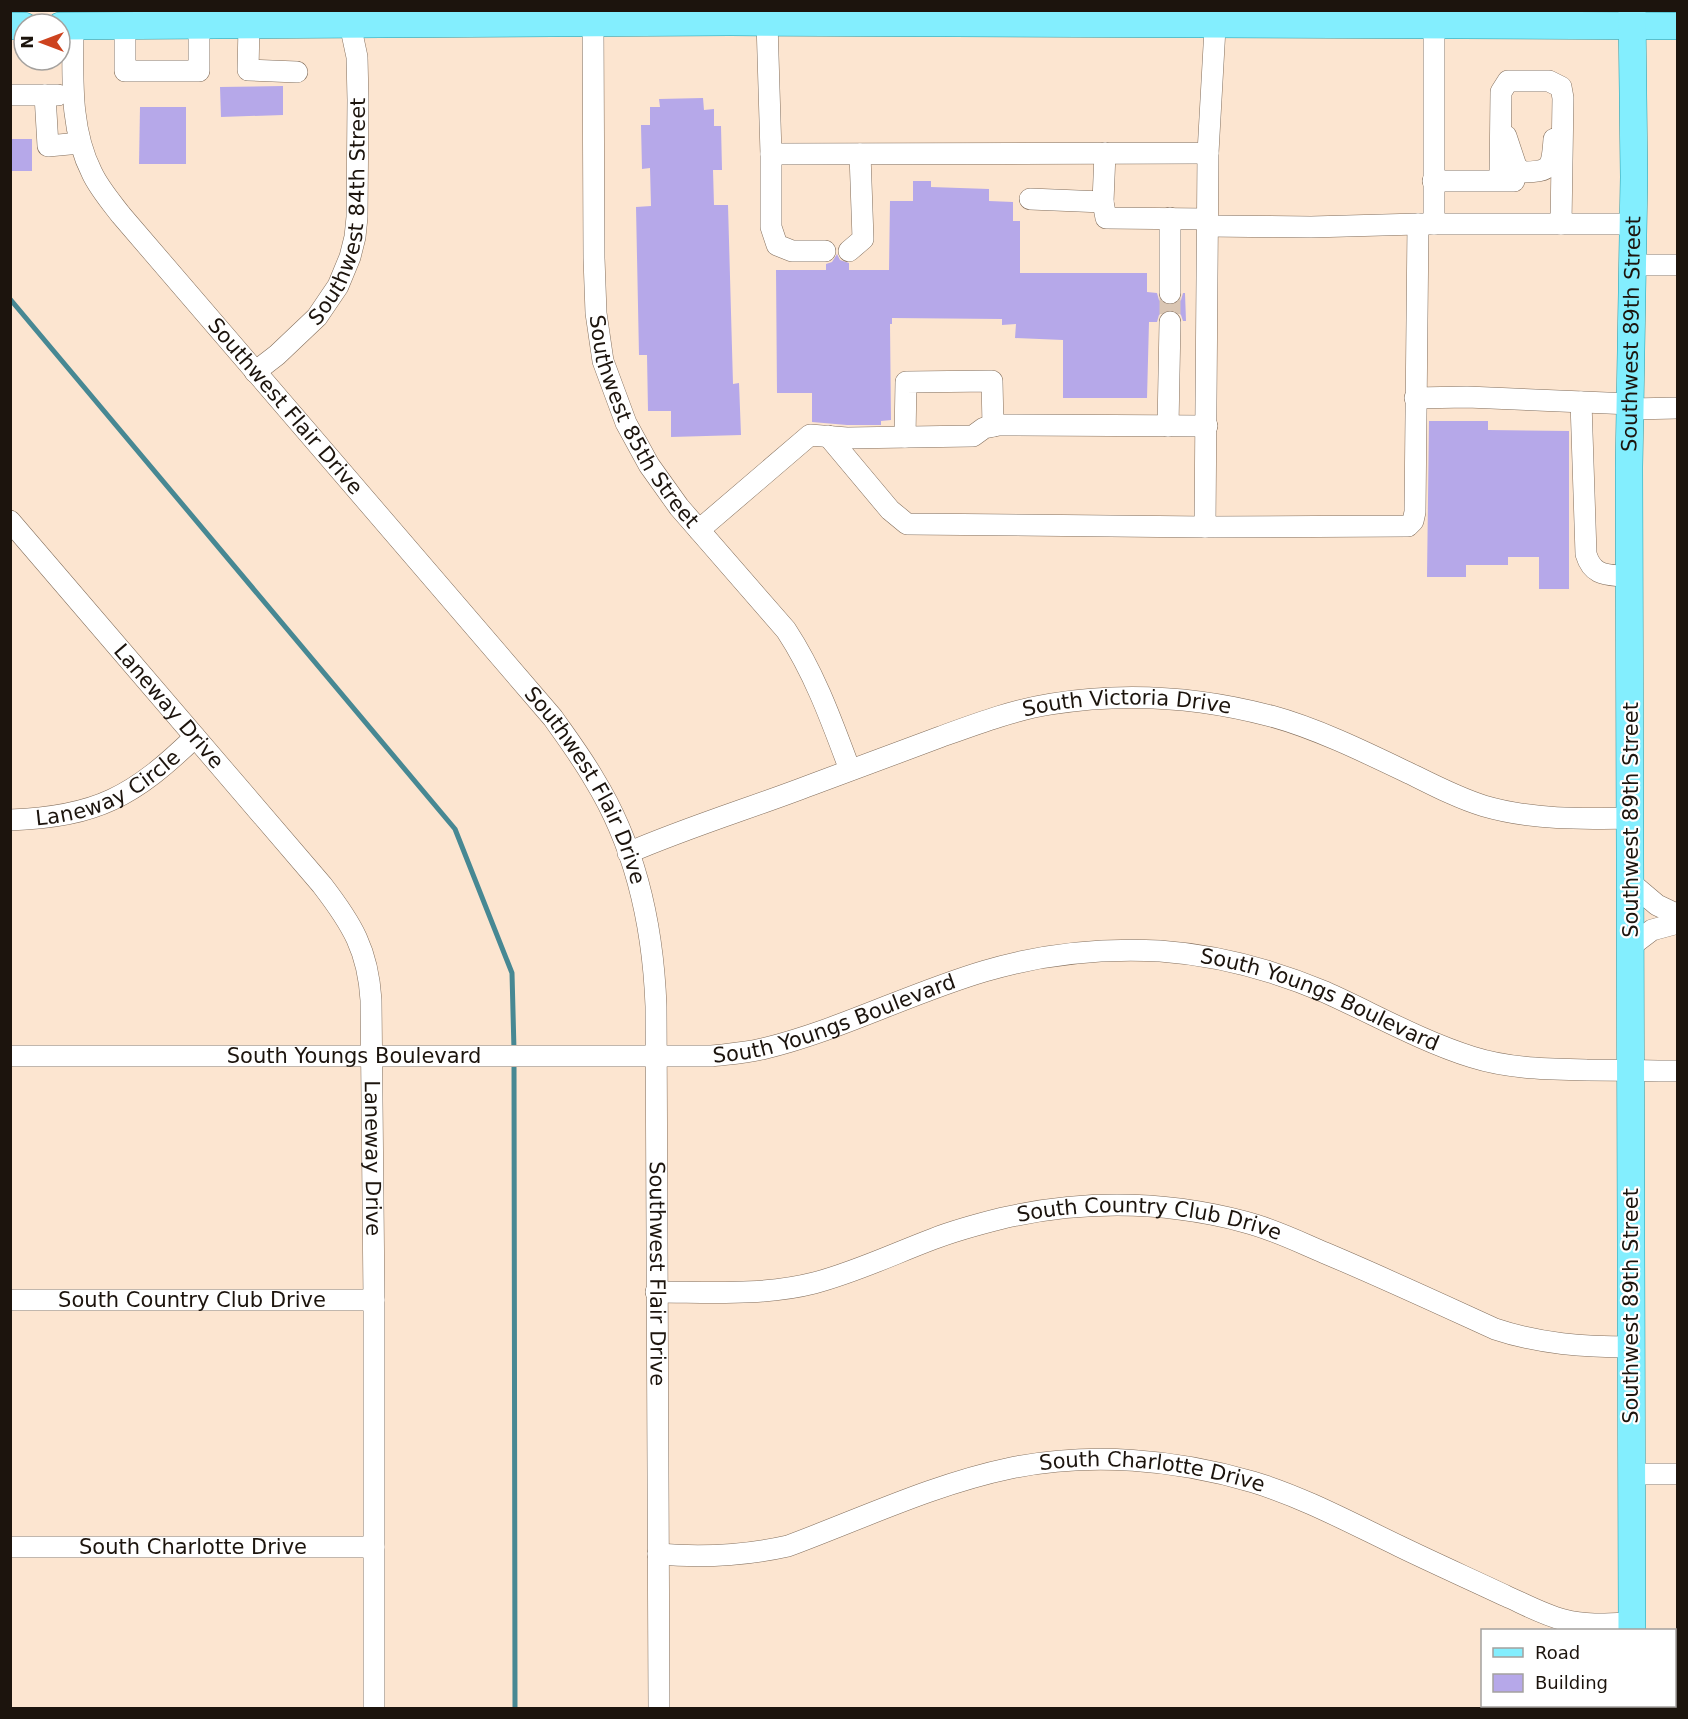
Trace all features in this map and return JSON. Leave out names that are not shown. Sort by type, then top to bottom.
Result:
[{"type":"main road","points":[[72,26],[125,26],[186,21],[249,26],[348,17],[559,16],[593,22],[730,16],[767,22],[886,16],[1391,18],[1434,26],[1523,19],[1632,19],[1677,26]]},
{"type":"main road","name":"Southwest 89th Street","points":[[1632,19],[1633,265],[1630,577],[1632,1627]]},
{"type":"street","name":"Southwest 84th Street","points":[[255,372],[277,355],[317,317],[338,286],[350,257],[357,217],[359,134],[357,57],[348,17]]},
{"type":"street","points":[[1205,527],[1208,153],[1216,17]]},
{"type":"street","points":[[125,26],[125,71],[199,71],[186,21]]},
{"type":"street","name":"Southwest 85th Street","points":[[593,22],[594,258],[596,313],[603,362],[636,443],[649,465],[699,530],[786,630],[798,649],[829,714],[850,770]]},
{"type":"street","points":[[767,22],[771,227],[777,245],[792,251],[825,251]]},
{"type":"street","points":[[249,26],[248,70],[297,72]]},
{"type":"street","points":[[828,436],[890,510],[907,524],[1205,527],[1408,526],[1413,521],[1415,512],[1415,398],[1426,224],[1433,181],[1434,26]]},
{"type":"street","name":"Southwest Flair Drive","points":[[71,72],[75,123],[80,143],[92,174],[110,201],[553,718],[595,780],[614,815],[628,853],[642,894],[651,940],[656,997],[659,1708]]},
{"type":"street","points":[[1500,180],[1501,92],[1508,81],[1549,81],[1561,87],[1563,181],[1561,224]]},
{"type":"street","points":[[10,95],[74,95]]},
{"type":"street","points":[[45,95],[48,146],[80,143]]},
{"type":"street","points":[[1502,128],[1508,139],[1516,166],[1522,172],[1545,169],[1553,161],[1556,109],[1563,98]]},
{"type":"street","points":[[1105,153],[1102,202],[1106,218],[1170,218],[1311,227],[1426,224],[1633,224]]},
{"type":"street","points":[[771,154],[1208,153]]},
{"type":"street","points":[[849,251],[863,239],[860,154]]},
{"type":"street","points":[[1433,181],[1563,181]]},
{"type":"street","points":[[1030,199],[1102,202]]},
{"type":"street","points":[[1170,218],[1170,293]]},
{"type":"street","points":[[1633,265],[1677,265]]},
{"type":"street","points":[[1168,426],[1170,321]]},
{"type":"street","points":[[905,437],[906,382],[992,381],[993,426]]},
{"type":"street","points":[[1415,398],[1467,397],[1677,408]]},
{"type":"street","points":[[1581,402],[1586,554],[1589,565],[1599,572],[1630,577]]},
{"type":"street","points":[[699,530],[806,436],[810,435],[847,438],[974,436],[984,428],[993,426],[1207,426]]},
{"type":"street","name":"Laneway Drive","points":[[10,521],[322,885],[348,921],[363,952],[369,973],[372,1056],[374,1708]]},
{"type":"street","name":"South Victoria Drive","points":[[628,853],[719,817],[1013,712],[1049,704],[1142,697],[1225,706],[1270,716],[1298,725],[1468,801],[1494,809],[1553,819],[1631,818]]},
{"type":"street","name":"Laneway Circle","points":[[10,820],[76,813],[112,801],[147,780],[195,737]]},
{"type":"street","points":[[1631,883],[1657,905],[1677,915]]},
{"type":"street","points":[[1631,946],[1652,930],[1677,924]]},
{"type":"street","name":"South Youngs Boulevard","points":[[10,1056],[712,1056],[761,1050],[986,970],[1041,958],[1115,950],[1190,954],[1265,970],[1325,992],[1446,1049],[1499,1064],[1551,1070],[1677,1071]]},
{"type":"street","name":"South Country Club Drive","points":[[656,1292],[746,1292],[794,1287],[832,1278],[934,1238],[1004,1218],[1056,1209],[1116,1204],[1182,1209],[1247,1222],[1339,1258],[1495,1329],[1521,1338],[1587,1347],[1631,1347]]},
{"type":"street","name":"South Country Club Drive","points":[[10,1300],[374,1300]]},
{"type":"street","name":"South Charlotte Drive","points":[[658,1554],[731,1555],[788,1546],[926,1493],[1012,1468],[1062,1461],[1121,1460],[1173,1464],[1254,1483],[1323,1510],[1504,1595],[1564,1620],[1632,1627]]},
{"type":"street","points":[[1631,1474],[1677,1474]]},
{"type":"street","name":"South Charlotte Drive","points":[[10,1547],[374,1547]]},
{"type":"building","points":[[283,86],[283,115],[221,117],[220,87]]},
{"type":"building","points":[[703,98],[704,110],[714,109],[714,126],[721,126],[722,170],[713,170],[714,205],[728,205],[733,384],[739,383],[741,435],[671,437],[671,411],[648,411],[647,355],[639,355],[636,207],[651,206],[650,168],[642,169],[641,125],[650,125],[650,107],[660,107],[659,99]]},
{"type":"building","points":[[140,107],[186,107],[186,164],[139,164]]},
{"type":"building","points":[[10,139],[32,139],[32,171],[10,171]]},
{"type":"building","points":[[913,181],[931,181],[931,187],[989,189],[989,201],[1013,202],[1013,221],[1020,221],[1020,273],[1147,273],[1147,292],[1157,293],[1159,300],[1164,304],[1169,306],[1176,304],[1185,293],[1186,321],[1183,321],[1177,311],[1170,309],[1159,315],[1157,322],[1149,322],[1147,398],[1063,398],[1063,340],[1015,338],[1016,324],[1002,325],[1002,319],[892,318],[892,324],[890,324],[891,420],[881,421],[881,425],[812,422],[812,393],[777,393],[776,270],[826,270],[826,264],[832,262],[837,254],[840,260],[849,263],[849,270],[889,270],[890,201],[913,201]]},
{"type":"building","points":[[1429,421],[1488,421],[1488,430],[1569,431],[1569,589],[1539,589],[1539,557],[1508,557],[1508,565],[1466,565],[1466,577],[1427,577]]},
{"type":"waterway","points":[[10,299],[455,829],[512,973],[514,1050]]},
{"type":"waterway","points":[[514,1059],[515,1708]]},
{"type":"tunnel","points":[[1170,293],[1170,322]]}]
